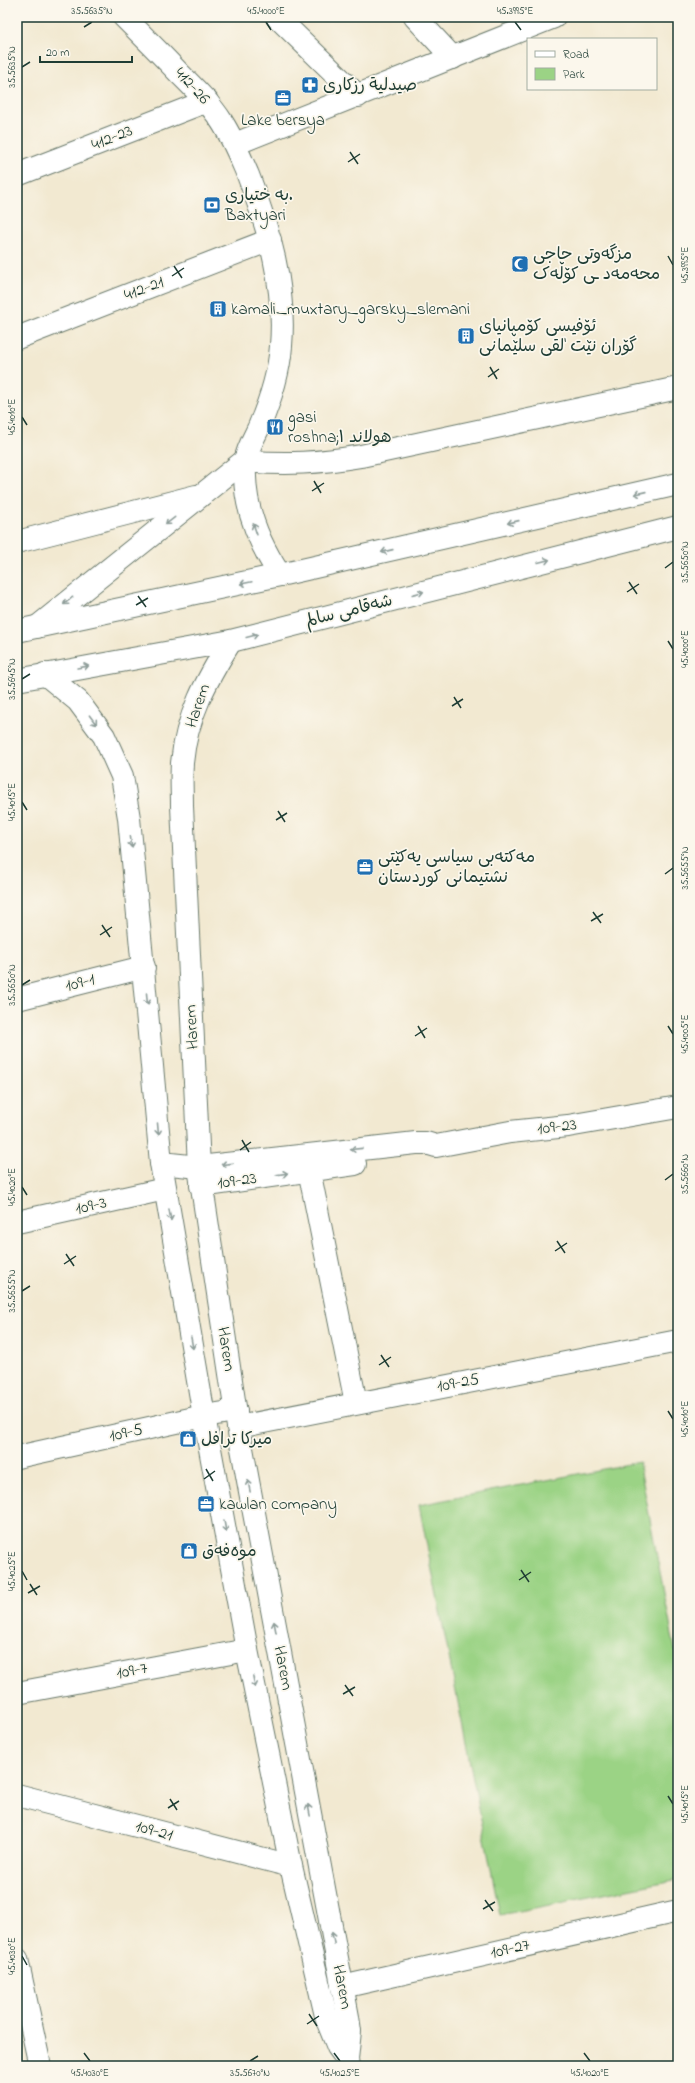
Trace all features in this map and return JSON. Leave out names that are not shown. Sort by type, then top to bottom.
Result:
[{"type":"street","name":"412-26","points":[[124,17],[206,100],[222,122],[235,144],[254,191],[270,240],[278,274],[281,346],[275,381],[266,411],[244,461]]},
{"type":"street","points":[[277,17],[358,96]]},
{"type":"street","points":[[415,17],[453,58]]},
{"type":"street","points":[[235,144],[453,58],[547,18]]},
{"type":"street","name":"412-23","points":[[17,175],[206,100]]},
{"type":"street","name":"412-21","points":[[17,338],[270,240]]},
{"type":"street","points":[[27,629],[204,494],[244,461],[276,464],[308,464],[361,456],[678,388]]},
{"type":"street","points":[[244,461],[246,492],[256,533],[267,555],[280,575]]},
{"type":"street","points":[[27,629],[280,575],[678,484]]},
{"type":"street","points":[[17,542],[204,494]]},
{"type":"street","name":"شەقامی سالم","points":[[17,680],[231,641],[678,527]]},
{"type":"street","name":"Harem","points":[[231,641],[207,678],[193,712],[182,762],[183,814],[200,1176],[237,1419],[350,2032],[347,2063]]},
{"type":"street","name":"Harem","points":[[45,674],[78,701],[83,707],[104,736],[122,776],[129,818],[161,1163],[204,1416],[247,1650],[291,1866],[328,2020],[338,2047],[347,2063]]},
{"type":"street","name":"109-1","points":[[17,999],[144,967]]},
{"type":"street","name":"109-23","points":[[200,1176],[416,1143],[426,1143],[436,1146],[510,1132],[568,1126],[678,1107]]},
{"type":"street","name":"109-23","points":[[200,1176],[310,1170],[422,1155],[433,1150],[436,1146]]},
{"type":"street","points":[[161,1163],[200,1176]]},
{"type":"street","points":[[310,1170],[356,1403]]},
{"type":"street","name":"109-3","points":[[17,1222],[165,1189]]},
{"type":"street","name":"109-25","points":[[237,1419],[356,1403],[678,1341]]},
{"type":"street","name":"109-5","points":[[17,1457],[204,1416],[237,1419]]},
{"type":"street","name":"109-7","points":[[17,1693],[247,1650]]},
{"type":"street","name":"109-21","points":[[17,1795],[291,1866]]},
{"type":"street","name":"109-27","points":[[342,1988],[678,1911]]},
{"type":"street","points":[[18,1972],[40,2066]]},
{"type":"green space","points":[[639,1462],[678,1666],[678,1879],[500,1915],[419,1505]]},
{"type":"place","name":"صیدلیة رزکاری","points":[[310,85]]},
{"type":"place","name":"Lake bersya","points":[[283,98]]},
{"type":"place","name":"به ختیاری. Baxtyari","points":[[212,205]]},
{"type":"place","name":"مزگەوتی حاجی محەمەد ـی کۆڵەک","points":[[520,264]]},
{"type":"place","name":"kamali_muxtary_garsky_slemani","points":[[218,309]]},
{"type":"place","name":"ئۆفیسی کۆمپانیای گۆران نێت 'لقی سلێمانی","points":[[466,336]]},
{"type":"place","name":"gasi roshna;ھولاند ١","points":[[275,427]]},
{"type":"place","name":"مەکتەبی سیاسی یەکێتی نشتیمانی کوردستان","points":[[365,867]]},
{"type":"place","name":"ميركا ترافل","points":[[188,1439]]},
{"type":"place","name":"kawlan company","points":[[206,1504]]},
{"type":"place","name":"موەفەق","points":[[189,1551]]}]
